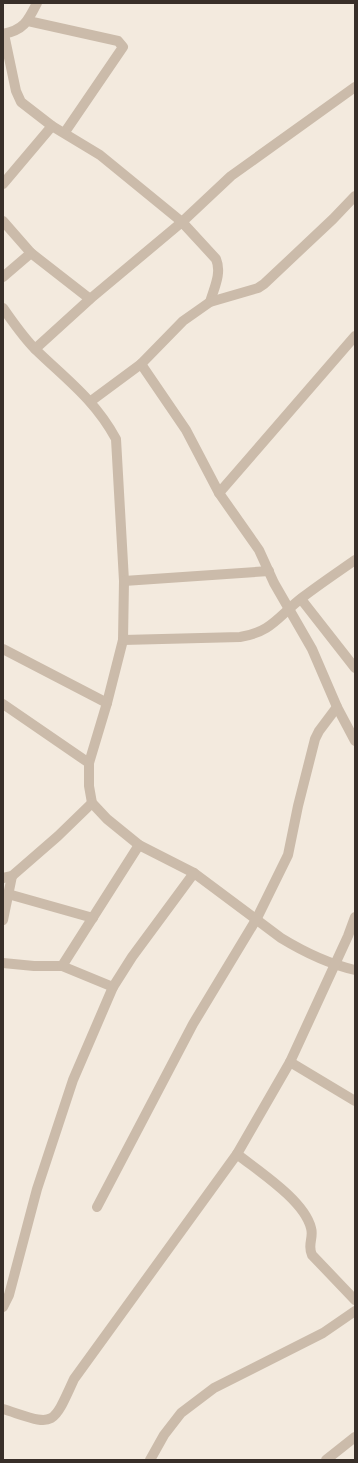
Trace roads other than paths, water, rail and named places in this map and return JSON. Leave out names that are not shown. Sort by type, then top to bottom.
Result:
[{"type":"street","points":[[37,3],[28,21],[17,31],[4,34],[16,91],[21,102],[52,126],[65,132],[100,155],[182,222],[216,259],[219,266],[219,274],[210,302]]},
{"type":"street","points":[[28,21],[118,41],[123,47],[65,132]]},
{"type":"street","points":[[35,349],[90,299],[182,222],[231,176],[355,87]]},
{"type":"street","points":[[3,184],[52,126]]},
{"type":"street","points":[[91,401],[141,364],[183,321],[210,302],[258,288],[264,284],[333,219],[355,196]]},
{"type":"street","points":[[3,221],[30,253],[90,299]]},
{"type":"street","points":[[3,277],[30,253]]},
{"type":"street","points":[[3,308],[35,349],[64,374],[91,401],[107,421],[116,439],[124,581],[122,640],[107,703],[88,763],[89,786],[92,803],[107,819],[139,845],[194,873],[296,946],[335,965],[355,970]]},
{"type":"street","points":[[219,493],[355,336]]},
{"type":"street","points":[[141,364],[186,430],[219,493],[259,550],[289,609],[312,649],[337,707],[355,741]]},
{"type":"street","points":[[122,640],[240,637],[255,635],[268,628],[301,599],[355,560]]},
{"type":"street","points":[[124,581],[269,571]]},
{"type":"street","points":[[301,599],[355,668]]},
{"type":"street","points":[[3,649],[107,703]]},
{"type":"street","points":[[3,704],[88,763]]},
{"type":"street","points":[[96,1207],[193,1024],[257,918],[288,855],[298,806],[315,739],[319,731],[337,707]]},
{"type":"street","points":[[3,920],[8,894],[7,877],[58,836],[92,803]]},
{"type":"street","points":[[62,966],[139,845]]},
{"type":"street","points":[[3,1307],[9,1294],[37,1189],[73,1080],[113,987],[132,957],[194,873]]},
{"type":"street","points":[[8,894],[93,918]]},
{"type":"street","points":[[3,1409],[43,1421],[54,1418],[61,1409],[74,1379],[237,1154],[290,1062],[348,936],[355,917]]},
{"type":"street","points":[[3,963],[34,966],[62,966],[113,987]]},
{"type":"street","points":[[290,1062],[355,1101]]},
{"type":"street","points":[[237,1154],[286,1192],[295,1203],[311,1228],[309,1250],[312,1255],[355,1300]]},
{"type":"street","points":[[150,1460],[164,1435],[181,1413],[214,1388],[323,1333],[355,1311]]},
{"type":"street","points":[[326,1460],[354,1439]]}]
